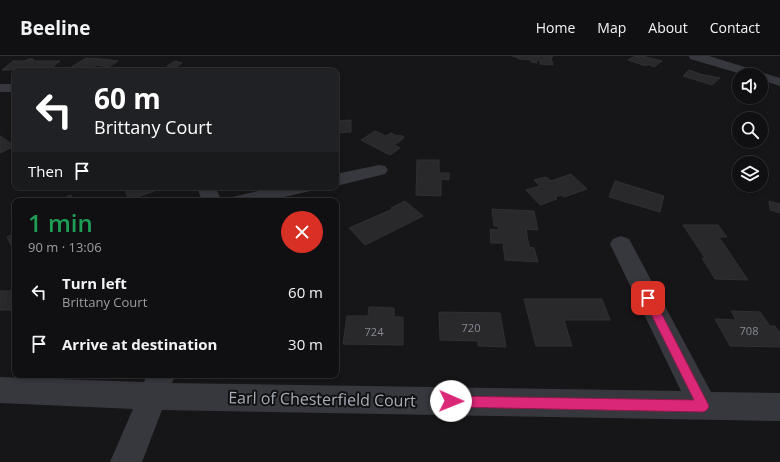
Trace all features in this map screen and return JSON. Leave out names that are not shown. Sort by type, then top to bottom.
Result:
[{"type":"street","points":[[695,56],[770,77]]},
{"type":"street","points":[[0,88],[12,88]]},
{"type":"street","points":[[339,179],[379,170]]},
{"type":"street","points":[[253,198],[289,190]]},
{"type":"street","points":[[621,244],[703,406]]},
{"type":"street","points":[[126,462],[157,385]]},
{"type":"street","name":"Earl of Chesterfield Court","points":[[0,390],[157,385],[703,406],[780,407]]},
{"type":"building","points":[[512,56],[553,56],[551,58],[553,65],[540,64],[540,60],[537,60],[537,63],[531,62],[531,60],[519,59]]},
{"type":"building","points":[[635,56],[642,56],[662,61],[654,67],[648,64],[646,66],[628,60]]},
{"type":"building","points":[[86,58],[118,61],[109,67],[97,65],[91,68],[70,68]]},
{"type":"building","points":[[33,59],[33,61],[60,61],[51,68],[12,68],[12,70],[2,70],[13,61]]},
{"type":"building","points":[[175,61],[182,63],[175,68],[167,66]]},
{"type":"building","points":[[689,70],[720,78],[712,85],[683,76]]},
{"type":"building","points":[[351,120],[351,132],[339,133],[339,121]]},
{"type":"building","points":[[375,131],[386,136],[391,133],[404,137],[394,145],[400,148],[390,155],[361,140]]},
{"type":"building","points":[[0,136],[12,144],[12,147],[0,153]]},
{"type":"building","points":[[417,160],[439,160],[439,173],[449,173],[449,180],[441,179],[441,196],[416,195]]},
{"type":"building","points":[[571,174],[587,189],[564,197],[562,195],[555,197],[557,199],[540,205],[526,190],[540,186],[534,180],[546,177],[551,181]]},
{"type":"building","points":[[615,181],[664,196],[660,212],[609,197]]},
{"type":"building","points":[[125,190],[157,190],[135,198],[128,198]]},
{"type":"building","points":[[71,195],[73,198],[64,198]]},
{"type":"building","points":[[405,201],[423,216],[365,245],[349,228],[393,209],[391,208]]},
{"type":"building","points":[[769,201],[780,204],[780,213],[770,210]]},
{"type":"building","points":[[492,209],[534,211],[538,230],[526,229],[529,247],[534,248],[538,262],[505,260],[503,243],[491,243],[490,229],[499,230],[498,226],[494,226]]},
{"type":"building","points":[[683,225],[718,225],[727,237],[719,237],[748,280],[715,279],[702,258],[705,258]]},
{"type":"building","points":[[12,234],[12,247],[7,237]]},
{"type":"building","points":[[0,291],[12,291],[12,310],[0,310]]},
{"type":"building","points":[[524,299],[602,299],[610,320],[564,320],[572,346],[536,346]]},
{"type":"building","points":[[369,307],[394,308],[394,317],[403,317],[403,345],[343,344],[347,316],[368,316]]},
{"type":"building","points":[[731,311],[760,312],[770,326],[775,326],[780,333],[780,347],[730,346],[715,319],[736,320]]},
{"type":"building","points":[[439,312],[500,313],[506,347],[478,346],[478,341],[440,340]]},
{"type":"route","points":[[451,401],[703,406],[648,298]]}]
